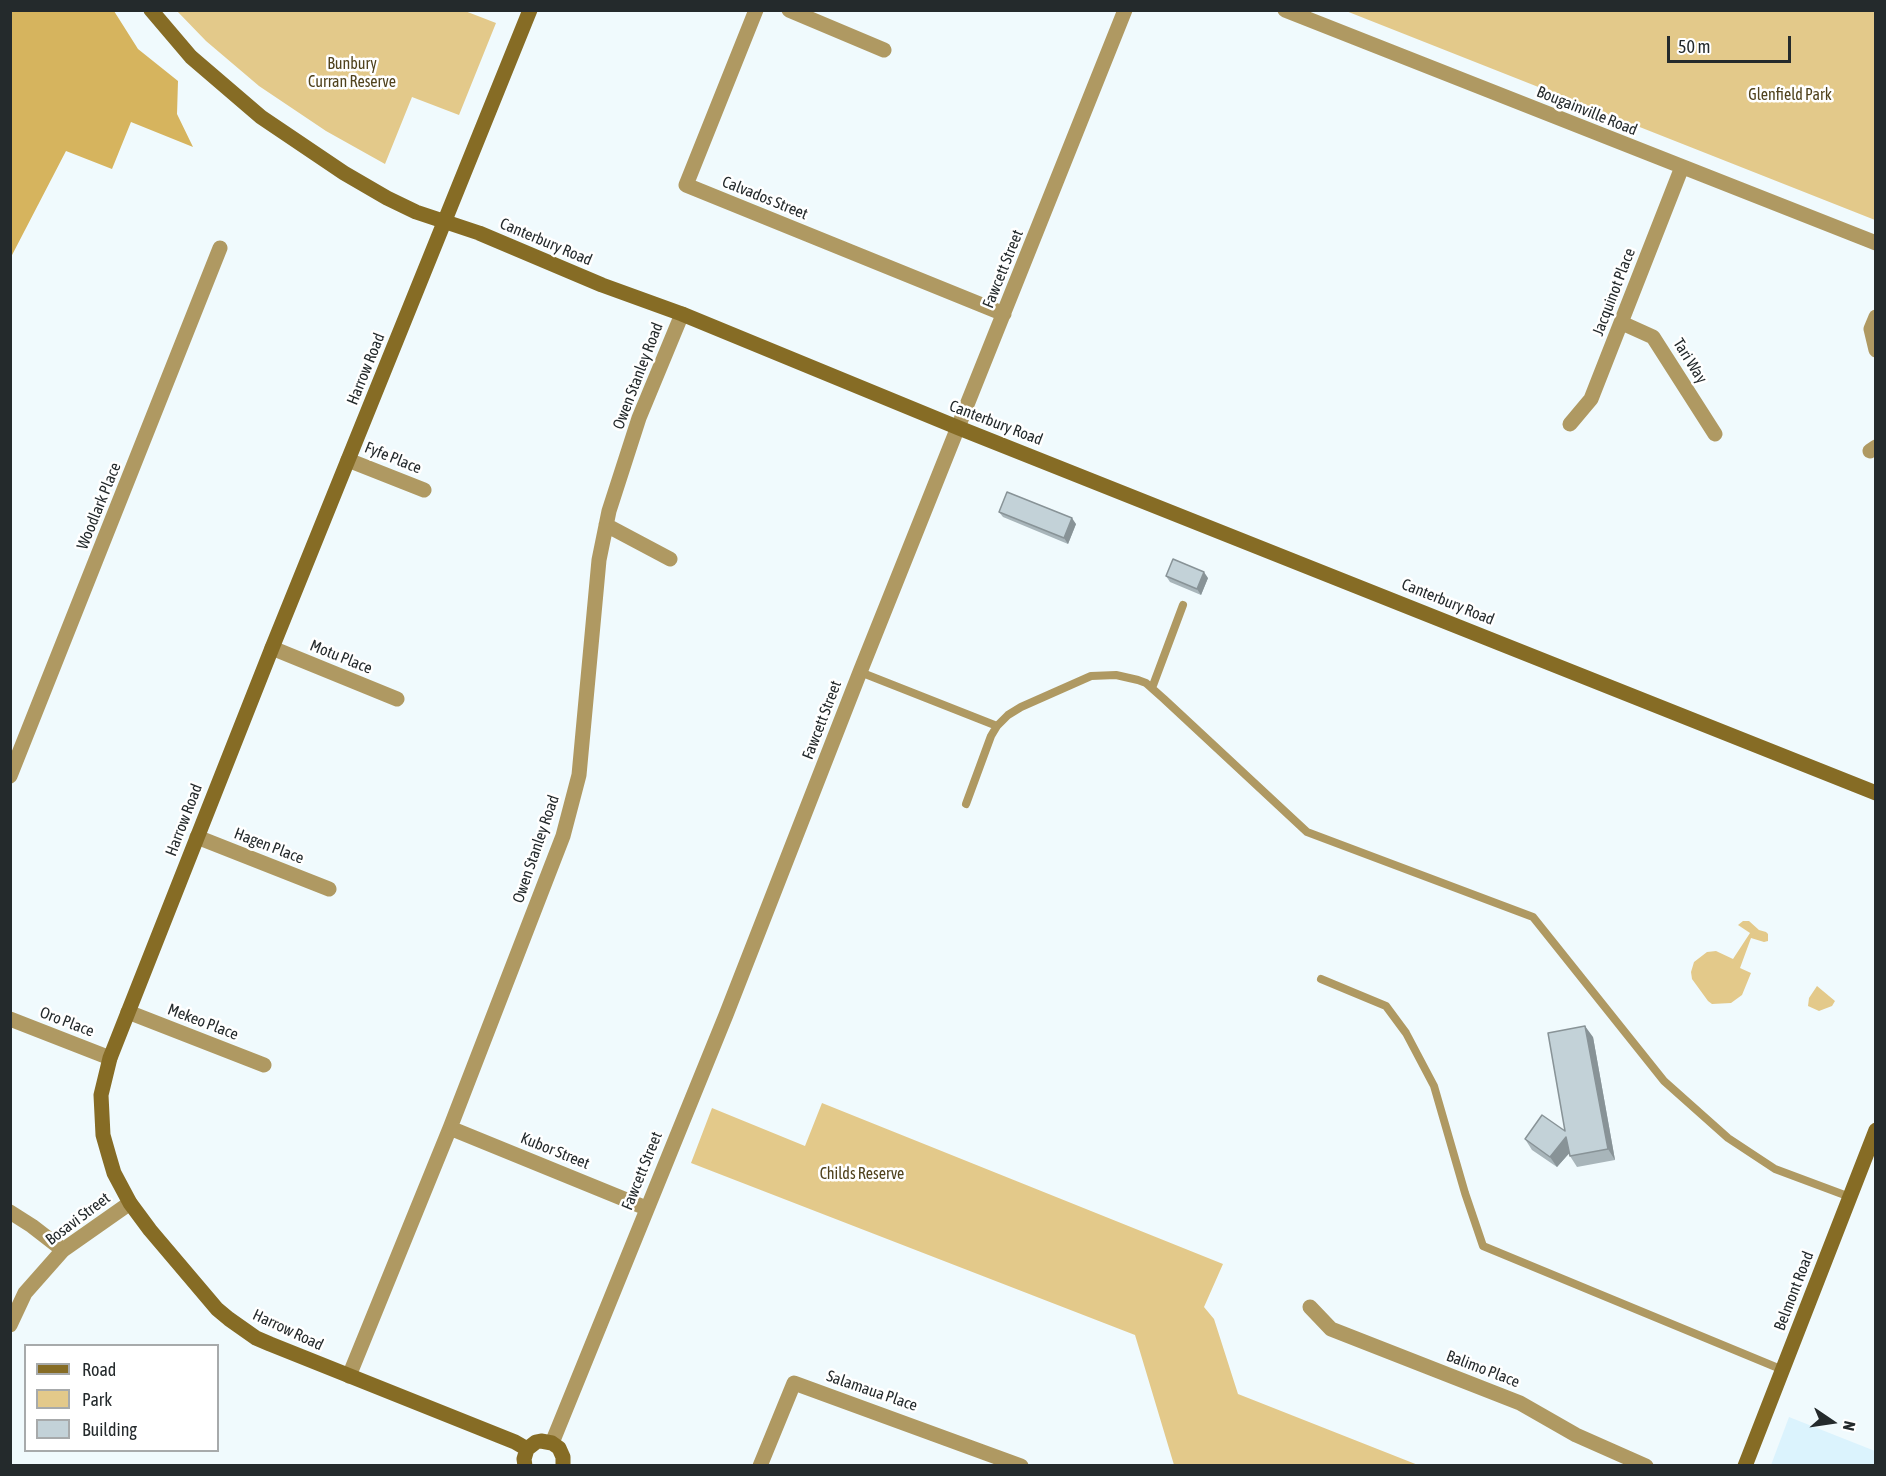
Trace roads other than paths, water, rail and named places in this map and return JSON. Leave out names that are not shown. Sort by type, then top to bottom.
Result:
[{"type":"street","name":"Canterbury Road","points":[[151,10],[191,57],[261,117],[368,188],[416,212],[479,233],[958,428],[1875,793]]},
{"type":"street","name":"Harrow Road","points":[[527,1449],[263,1341],[229,1319],[150,1230],[130,1203],[114,1173],[103,1135],[101,1095],[110,1058],[197,837],[530,10]]},
{"type":"street","name":"Calvados Street","points":[[756,10],[686,185],[1004,314]]},
{"type":"street","points":[[789,10],[884,50]]},
{"type":"street","name":"Fawcett Street","points":[[552,1443],[726,1015],[860,672],[1125,10]]},
{"type":"street","name":"Bougainville Road","points":[[1285,10],[1875,243]]},
{"type":"street","name":"Jacquinot Place","points":[[1570,424],[1591,399],[1682,167]]},
{"type":"street","name":"Woodlark Place","points":[[10,776],[220,248]]},
{"type":"street","name":"Owen Stanley Road","points":[[349,1376],[450,1128],[563,836],[579,775],[599,560],[609,511],[639,418],[681,314]]},
{"type":"street","points":[[1875,317],[1871,329],[1875,350]]},
{"type":"street","name":"Tari Way","points":[[1622,322],[1653,337],[1715,434]]},
{"type":"street","name":"Fyfe Place","points":[[348,460],[424,490]]},
{"type":"street","points":[[606,525],[670,559]]},
{"type":"street","name":"Motu Place","points":[[272,648],[397,699]]},
{"type":"street","name":"Hagen Place","points":[[197,837],[329,889]]},
{"type":"street","name":"Mekeo Place","points":[[129,1012],[264,1065]]},
{"type":"street","name":"Oro Place","points":[[10,1020],[110,1058]]},
{"type":"street","name":"Kubor Street","points":[[450,1128],[646,1208]]},
{"type":"street","name":"Belmont Road","points":[[1745,1466],[1875,1130]]},
{"type":"street","name":"Bosavi Street","points":[[10,1325],[25,1293],[63,1250],[130,1203]]},
{"type":"street","points":[[10,1212],[63,1250]]},
{"type":"street","name":"Balimo Place","points":[[1310,1307],[1331,1329],[1520,1403],[1576,1435],[1646,1466]]},
{"type":"street","name":"Salamaua Place","points":[[760,1466],[794,1383],[923,1428],[1021,1466]]},
{"type":"street","points":[[525,1466],[524,1459],[527,1449],[536,1442],[547,1441],[562,1452],[563,1466]]},
{"type":"lane","points":[[1152,688],[1183,605]]},
{"type":"lane","points":[[860,672],[997,726]]},
{"type":"lane","points":[[966,804],[985,750],[997,726],[1021,707],[1091,676],[1126,676],[1146,683],[1307,832],[1533,917],[1664,1081],[1728,1138],[1775,1169],[1850,1197]]},
{"type":"lane","points":[[1321,979],[1386,1006],[1406,1033],[1434,1086],[1483,1246],[1783,1370]]},
{"type":"park label","name":"Bunbury Curran Reserve","points":[[352,73]]},
{"type":"park label","name":"Glenfield Park","points":[[1790,95]]},
{"type":"park label","name":"Childs Reserve","points":[[862,1174]]}]
